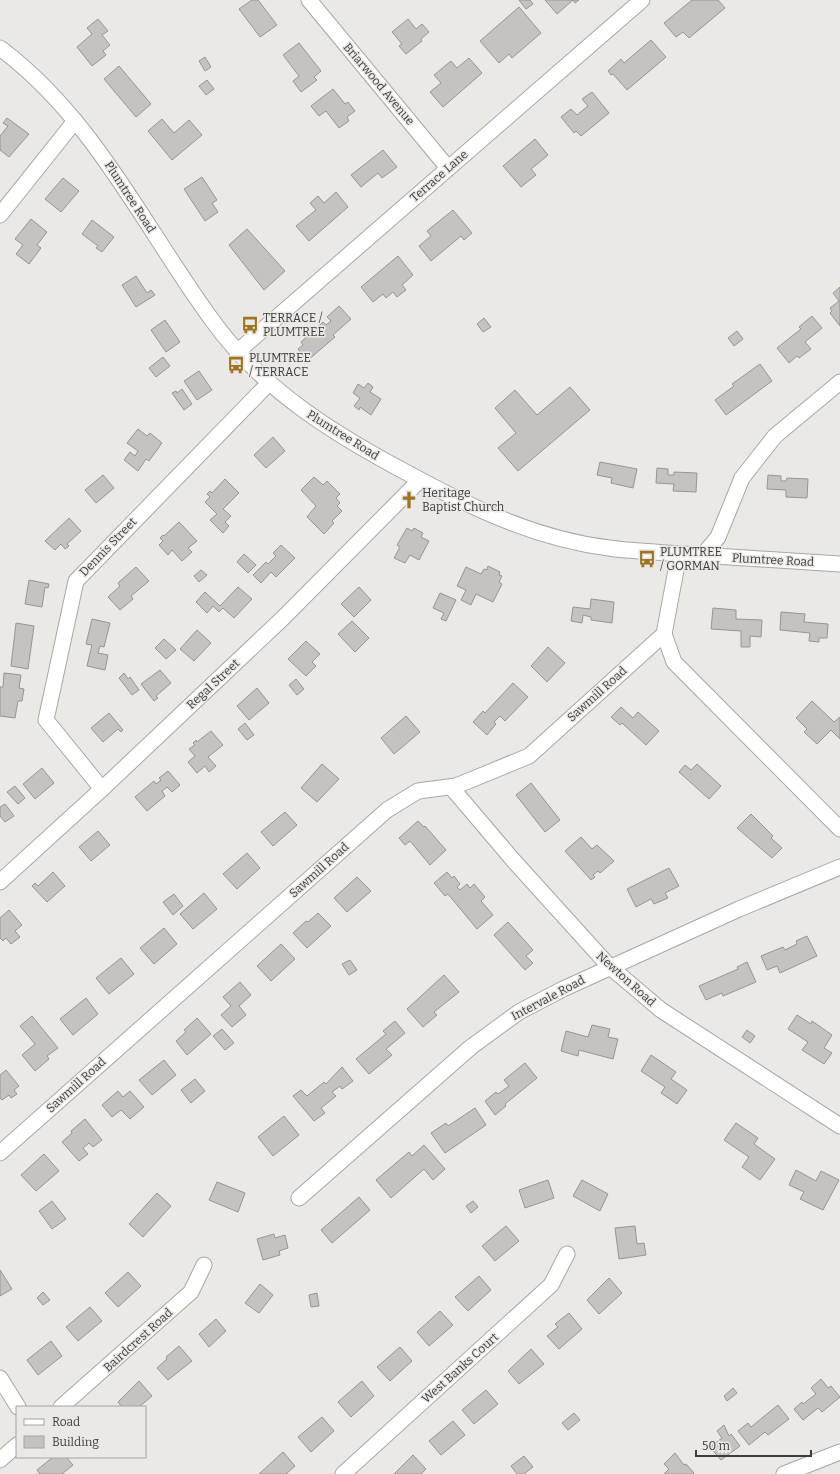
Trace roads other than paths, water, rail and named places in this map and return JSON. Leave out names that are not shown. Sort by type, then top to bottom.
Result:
[{"type":"street","name":"Briarwood Avenue","points":[[309,0],[448,168]]},
{"type":"street","name":"Terrace Lane","points":[[237,352],[642,0]]},
{"type":"street","name":"Plumtree Road","points":[[0,48],[42,83],[95,144],[204,310],[237,352],[293,404],[323,425],[420,480],[492,516],[543,535],[609,548],[702,556],[840,564]]},
{"type":"street","points":[[0,215],[75,121]]},
{"type":"street","name":"Dennis Street","points":[[102,789],[46,720],[76,581],[268,382]]},
{"type":"street","points":[[702,556],[718,537],[742,478],[775,436],[840,382]]},
{"type":"street","name":"Regal Street","points":[[0,882],[102,789],[283,618],[420,480]]},
{"type":"street","points":[[679,554],[664,634],[674,662],[840,829]]},
{"type":"street","name":"Sawmill Road","points":[[0,1154],[387,810],[418,791],[456,786],[529,756],[664,634]]},
{"type":"street","name":"Newton Road","points":[[451,786],[513,860],[609,966],[661,1010],[840,1126]]},
{"type":"street","name":"Intervale Road","points":[[299,1198],[472,1047],[500,1024],[528,1006],[609,966],[840,867]]},
{"type":"street","name":"West Banks Court","points":[[343,1474],[551,1284],[567,1254]]},
{"type":"street","name":"Bairdcrest Road","points":[[62,1406],[191,1292],[204,1265]]},
{"type":"street","points":[[0,1378],[17,1406]]},
{"type":"street","points":[[0,1460],[16,1446]]},
{"type":"street","points":[[784,1474],[840,1452]]},
{"type":"place","name":"TERRACE / PLUMTREE","points":[[250,325]]},
{"type":"place","name":"PLUMTREE / TERRACE","points":[[236,365]]},
{"type":"place","name":"Heritage Baptist Church","points":[[409,500]]},
{"type":"place","name":"PLUMTREE / GORMAN","points":[[647,559]]}]
